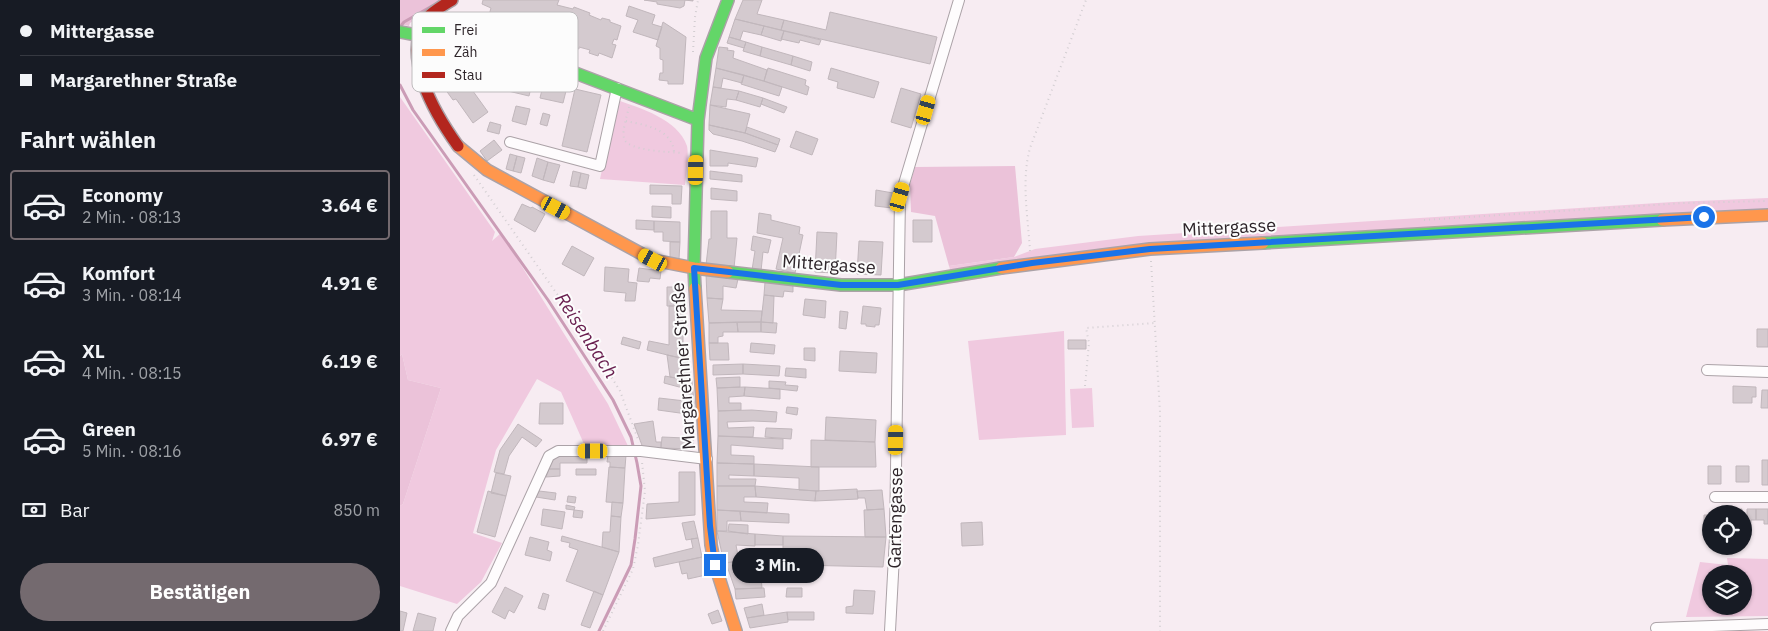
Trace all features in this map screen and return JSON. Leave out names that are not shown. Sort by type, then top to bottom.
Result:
[{"type":"street","points":[[434,12],[452,0]]},
{"type":"street","name":"Margarethner Straße","points":[[728,0],[706,58],[698,120],[694,268],[710,526],[714,558],[736,631]]},
{"type":"street","name":"Gartengasse","points":[[890,631],[895,537],[900,197],[958,0]]},
{"type":"street","points":[[578,74],[698,120]]},
{"type":"street","points":[[510,142],[600,166],[617,88]]},
{"type":"street","name":"Mittergasse","points":[[425,92],[458,146],[475,161],[494,174],[653,260],[694,268],[841,285],[898,285],[1032,263],[1150,249],[1714,216],[1768,215]]},
{"type":"street","points":[[1707,370],[1768,372]]},
{"type":"street","points":[[453,631],[458,616],[491,583],[549,456],[558,451],[641,451],[707,459]]},
{"type":"street","points":[[1715,497],[1768,497]]},
{"type":"street","points":[[1656,628],[1768,624]]},
{"type":"path","points":[[693,55],[698,0]]},
{"type":"path","points":[[1032,263],[1025,178],[1026,161],[1086,0]]},
{"type":"path","points":[[630,102],[623,136],[627,144],[648,150],[690,153]]},
{"type":"path","points":[[626,121],[660,132],[670,139],[674,152]]},
{"type":"path","points":[[475,161],[473,173],[477,181],[586,337],[620,391],[641,451],[645,492],[633,570],[603,631]]},
{"type":"path","points":[[1150,249],[1160,412],[1160,631]]},
{"type":"path","points":[[1086,386],[1089,343],[1086,328],[1155,323]]},
{"type":"shaded area","points":[[400,0],[443,0],[426,12],[412,12],[412,22],[409,26],[400,24]]},
{"type":"shaded area","points":[[400,97],[495,232],[492,241],[501,233],[608,404],[628,446],[584,444],[561,392],[537,379],[496,450],[473,533],[502,543],[481,582],[457,604],[400,586],[400,506],[403,504],[441,388],[408,380],[402,354],[400,356]]},
{"type":"shaded area","points":[[617,100],[657,116],[676,129],[688,150],[685,185],[600,179]]},
{"type":"shaded area","points":[[1015,166],[1022,243],[1014,257],[949,266],[935,216],[911,212],[910,184],[915,167]]},
{"type":"shaded area","points":[[1768,198],[1768,221],[1603,227],[1160,254],[1035,269],[954,283],[949,266],[1014,257],[1035,249],[1138,236],[1673,202]]},
{"type":"shaded area","points":[[1064,331],[1066,435],[979,440],[968,341]]},
{"type":"shaded area","points":[[402,354],[408,380],[441,388],[403,504],[400,506],[400,356]]},
{"type":"shaded area","points":[[1092,388],[1094,427],[1072,428],[1070,389]]},
{"type":"shaded area","points":[[1727,558],[1768,559],[1768,616],[1686,617],[1700,562],[1728,565]]},
{"type":"building","points":[[483,0],[559,0],[557,5],[573,9],[574,7],[590,13],[589,15],[601,20],[602,18],[610,20],[610,22],[621,26],[617,40],[614,39],[612,44],[616,45],[612,58],[599,53],[598,56],[589,53],[590,50],[579,47],[578,49],[578,12],[490,12],[491,8],[482,4]]},
{"type":"building","points":[[644,0],[685,0],[684,6],[680,8]]},
{"type":"building","points":[[743,0],[762,0],[757,14],[784,20],[781,30],[735,19]]},
{"type":"building","points":[[629,6],[655,15],[652,24],[662,27],[658,40],[633,32],[638,20],[626,16]]},
{"type":"building","points":[[830,12],[937,37],[930,64],[781,30],[784,20],[826,30]]},
{"type":"building","points":[[735,19],[764,26],[761,35],[743,31],[740,40],[729,37]]},
{"type":"building","points":[[663,22],[686,37],[683,84],[668,84],[668,81],[659,80],[660,73],[663,73],[663,60],[660,59],[660,48],[656,46]]},
{"type":"building","points":[[764,26],[784,31],[781,41],[761,35]]},
{"type":"building","points":[[784,31],[821,40],[819,45],[800,40],[799,43],[781,39]]},
{"type":"building","points":[[729,37],[746,42],[744,48],[727,43]]},
{"type":"building","points":[[746,42],[762,47],[760,56],[743,51]]},
{"type":"building","points":[[719,47],[734,51],[733,58],[767,70],[764,81],[716,68]]},
{"type":"building","points":[[762,47],[793,56],[791,65],[760,56]]},
{"type":"building","points":[[793,56],[812,62],[810,71],[791,65]]},
{"type":"building","points":[[716,68],[744,75],[742,83],[723,78],[721,88],[713,87]]},
{"type":"building","points":[[768,68],[806,80],[805,85],[809,87],[807,95],[764,81]]},
{"type":"building","points":[[831,68],[879,82],[874,98],[837,88],[838,82],[828,79]]},
{"type":"building","points":[[744,75],[782,87],[779,96],[741,84]]},
{"type":"building","points":[[713,87],[739,91],[736,100],[727,99],[726,107],[710,105]]},
{"type":"building","points":[[901,88],[921,94],[911,128],[891,122]]},
{"type":"building","points":[[578,90],[601,95],[587,152],[562,146],[574,92],[578,92]]},
{"type":"building","points":[[739,91],[763,98],[760,107],[736,100]]},
{"type":"building","points":[[447,92],[474,92],[488,112],[473,123],[456,99],[453,100]]},
{"type":"building","points":[[512,92],[530,92],[529,96]]},
{"type":"building","points":[[541,92],[566,92],[563,103],[540,98]]},
{"type":"building","points":[[763,98],[787,107],[784,113],[761,104]]},
{"type":"building","points":[[710,105],[750,114],[745,133],[709,125]]},
{"type":"building","points":[[516,106],[530,109],[526,125],[512,121]]},
{"type":"building","points":[[543,113],[550,115],[547,126],[540,124]]},
{"type":"building","points":[[490,122],[501,125],[499,134],[487,131]]},
{"type":"building","points":[[709,125],[745,133],[778,145],[775,152],[713,134],[709,130]]},
{"type":"building","points":[[747,127],[780,139],[778,145],[745,133]]},
{"type":"building","points":[[796,131],[818,139],[812,155],[790,147]]},
{"type":"building","points":[[494,140],[502,150],[487,161],[480,151]]},
{"type":"building","points":[[710,150],[758,158],[756,167],[728,163],[728,166],[710,166]]},
{"type":"building","points":[[510,154],[517,156],[513,171],[506,169]]},
{"type":"building","points":[[517,156],[525,158],[521,173],[513,171]]},
{"type":"building","points":[[537,158],[548,162],[543,180],[532,176]]},
{"type":"building","points":[[548,162],[560,165],[554,183],[543,180]]},
{"type":"building","points":[[573,171],[581,173],[578,187],[570,186]]},
{"type":"building","points":[[710,171],[742,175],[742,182],[710,179]]},
{"type":"building","points":[[581,173],[589,175],[586,189],[578,187]]},
{"type":"building","points":[[650,185],[682,186],[681,204],[672,204],[672,194],[650,194]]},
{"type":"building","points":[[711,188],[737,191],[737,201],[711,199]]},
{"type":"building","points":[[876,190],[893,193],[892,208],[875,206]]},
{"type":"building","points":[[522,204],[545,214],[535,232],[514,220]]},
{"type":"building","points":[[652,206],[671,207],[671,218],[652,217]]},
{"type":"building","points":[[711,211],[727,211],[727,238],[737,238],[734,268],[706,265],[709,239],[711,239]]},
{"type":"building","points":[[759,213],[771,215],[771,220],[800,227],[799,234],[803,235],[795,273],[776,269],[783,238],[757,233]]},
{"type":"building","points":[[636,220],[654,221],[654,230],[636,229]]},
{"type":"building","points":[[913,220],[932,220],[932,242],[913,242]]},
{"type":"building","points":[[654,221],[680,222],[680,242],[663,241],[663,232],[654,232]]},
{"type":"building","points":[[817,232],[837,233],[835,273],[815,272]]},
{"type":"building","points":[[753,236],[771,240],[768,253],[763,252],[761,271],[752,270],[755,251],[751,250]]},
{"type":"building","points":[[859,241],[883,242],[881,275],[857,274]]},
{"type":"building","points":[[670,242],[680,242],[679,259],[670,259]]},
{"type":"building","points":[[572,246],[594,258],[584,276],[562,264]]},
{"type":"building","points":[[605,267],[629,269],[628,282],[637,283],[635,301],[625,301],[626,293],[604,291]]},
{"type":"building","points":[[639,268],[661,271],[660,279],[650,278],[649,282],[637,281]]},
{"type":"building","points":[[706,274],[738,279],[736,288],[723,286],[723,299],[707,298]]},
{"type":"building","points":[[765,282],[793,285],[793,292],[784,291],[783,297],[764,295]]},
{"type":"building","points":[[667,287],[682,287],[683,306],[667,306]]},
{"type":"building","points":[[764,295],[774,296],[773,323],[761,322]]},
{"type":"building","points":[[707,298],[723,299],[721,310],[762,311],[761,322],[709,323]]},
{"type":"building","points":[[805,299],[826,301],[825,318],[803,315]]},
{"type":"building","points":[[669,306],[683,306],[683,348],[686,349],[684,359],[647,350],[649,341],[669,345]]},
{"type":"building","points":[[863,306],[881,308],[879,325],[875,325],[875,327],[861,324]]},
{"type":"building","points":[[840,311],[848,312],[846,329],[839,328]]},
{"type":"building","points":[[737,322],[761,322],[761,332],[738,332]]},
{"type":"building","points":[[737,322],[738,332],[723,332],[723,336],[718,337],[718,343],[709,343],[709,323]]},
{"type":"building","points":[[761,322],[777,323],[776,333],[761,332]]},
{"type":"building","points":[[1757,329],[1768,329],[1768,347],[1757,347]]},
{"type":"building","points":[[623,337],[641,342],[639,349],[621,344]]},
{"type":"building","points":[[1068,340],[1086,340],[1086,349],[1068,349]]},
{"type":"building","points":[[709,343],[728,343],[729,360],[710,360]]},
{"type":"building","points":[[751,343],[775,345],[774,354],[750,352]]},
{"type":"building","points":[[804,348],[815,348],[815,361],[804,360]]},
{"type":"building","points":[[840,351],[877,353],[876,373],[839,371]]},
{"type":"building","points":[[667,355],[687,359],[692,381],[670,377]]},
{"type":"building","points":[[743,364],[780,366],[779,376],[743,374]]},
{"type":"building","points":[[743,364],[743,374],[713,375],[713,365]]},
{"type":"building","points":[[786,368],[806,369],[806,378],[785,376]]},
{"type":"building","points":[[665,376],[692,381],[694,402],[685,401],[683,388],[664,383]]},
{"type":"building","points":[[740,377],[740,387],[717,388],[716,378]]},
{"type":"building","points":[[769,381],[786,382],[785,385],[798,386],[797,391],[769,388]]},
{"type":"building","points":[[1733,386],[1756,387],[1756,397],[1752,397],[1752,403],[1733,403]]},
{"type":"building","points":[[745,387],[744,396],[729,397],[729,403],[741,403],[741,410],[718,411],[717,388]]},
{"type":"building","points":[[745,387],[780,389],[780,399],[744,396]]},
{"type":"building","points":[[1762,390],[1768,390],[1768,408],[1761,408]]},
{"type":"building","points":[[659,398],[694,402],[694,418],[687,418],[687,414],[658,410]]},
{"type":"building","points":[[540,403],[563,403],[563,424],[539,424]]},
{"type":"building","points":[[787,407],[798,408],[797,415],[786,413]]},
{"type":"building","points":[[752,410],[777,412],[776,422],[727,422],[728,428],[754,427],[753,437],[718,436],[718,411]]},
{"type":"building","points":[[826,417],[876,420],[875,442],[825,440]]},
{"type":"building","points":[[653,421],[656,442],[661,442],[661,448],[643,448],[634,424]]},
{"type":"building","points":[[518,424],[542,440],[536,447],[522,437],[509,456],[504,474],[494,472],[500,450]]},
{"type":"building","points":[[766,428],[792,429],[791,439],[765,437]]},
{"type":"building","points":[[718,436],[783,439],[783,449],[731,445],[731,455],[754,456],[754,464],[717,463]]},
{"type":"building","points":[[662,437],[693,440],[693,449],[661,448]]},
{"type":"building","points":[[811,440],[875,442],[876,467],[811,467]]},
{"type":"building","points":[[557,455],[587,455],[587,463],[560,463],[560,469],[549,469],[553,457]]},
{"type":"building","points":[[608,455],[626,455],[625,468],[610,467],[610,462],[607,462]]},
{"type":"building","points":[[1762,460],[1768,460],[1768,485],[1762,485]]},
{"type":"building","points":[[717,463],[754,464],[754,476],[729,475],[729,479],[756,479],[755,486],[717,486]]},
{"type":"building","points":[[754,464],[819,467],[819,491],[799,490],[799,478],[754,476]]},
{"type":"building","points":[[1708,466],[1721,466],[1721,484],[1708,484]]},
{"type":"building","points":[[1736,466],[1749,466],[1749,482],[1736,482]]},
{"type":"building","points":[[609,467],[625,468],[623,503],[606,502]]},
{"type":"building","points":[[549,469],[560,469],[560,476],[546,477]]},
{"type":"building","points":[[576,469],[596,469],[596,475],[576,475]]},
{"type":"building","points":[[679,472],[695,472],[695,515],[646,519],[647,504],[679,502]]},
{"type":"building","points":[[496,473],[511,476],[506,496],[491,493]]},
{"type":"building","points":[[717,486],[755,486],[756,497],[744,497],[744,502],[768,503],[767,513],[717,510]]},
{"type":"building","points":[[755,486],[816,491],[815,501],[756,497]]},
{"type":"building","points":[[857,489],[858,499],[815,501],[816,491]]},
{"type":"building","points":[[882,490],[884,509],[867,510],[865,498],[858,498],[857,491]]},
{"type":"building","points":[[488,491],[506,496],[495,537],[477,532]]},
{"type":"building","points":[[539,491],[556,493],[555,500],[536,497]]},
{"type":"building","points":[[568,496],[576,497],[575,503],[567,502]]},
{"type":"building","points":[[612,502],[623,503],[621,517],[611,516]]},
{"type":"building","points":[[566,505],[575,507],[574,510],[566,509]]},
{"type":"building","points":[[543,509],[565,512],[562,529],[541,525]]},
{"type":"building","points":[[884,509],[886,537],[865,537],[864,510]]},
{"type":"building","points":[[1752,509],[1756,509],[1756,520],[1752,520]]},
{"type":"building","points":[[1756,509],[1768,509],[1768,524],[1764,524],[1764,520],[1756,520]]},
{"type":"building","points":[[574,510],[583,511],[582,518],[573,517]]},
{"type":"building","points":[[717,510],[740,511],[741,521],[727,521],[727,531],[717,531]]},
{"type":"building","points":[[740,511],[789,514],[789,523],[741,521]]},
{"type":"building","points":[[611,516],[621,517],[619,552],[602,547],[603,532],[610,532]]},
{"type":"building","points":[[694,521],[698,538],[686,540],[682,523]]},
{"type":"building","points":[[982,522],[983,545],[962,546],[961,523]]},
{"type":"building","points":[[729,524],[748,525],[748,534],[728,531]]},
{"type":"building","points":[[717,531],[755,534],[755,546],[736,545],[739,561],[724,563]]},
{"type":"building","points":[[755,534],[783,536],[783,545],[755,545]]},
{"type":"building","points":[[562,536],[619,552],[603,595],[566,581],[578,550],[569,547],[570,543],[561,541]]},
{"type":"building","points":[[783,536],[886,537],[883,567],[798,565],[798,570],[783,570]]},
{"type":"building","points":[[530,537],[549,542],[547,550],[552,552],[550,561],[525,555]]},
{"type":"building","points":[[698,538],[702,557],[655,567],[653,558],[693,548],[691,539]]},
{"type":"building","points":[[770,554],[783,554],[783,563],[770,563]]},
{"type":"building","points":[[702,557],[706,575],[688,579],[687,573],[682,574],[679,562]]},
{"type":"building","points":[[760,561],[760,571],[747,571],[747,576],[761,576],[762,588],[735,589],[726,563]]},
{"type":"building","points":[[505,587],[523,596],[514,613],[509,610],[505,619],[492,612]]},
{"type":"building","points":[[764,588],[765,597],[736,599],[735,589]]},
{"type":"building","points":[[787,588],[802,588],[802,597],[786,597]]},
{"type":"building","points":[[854,590],[875,591],[873,614],[846,613],[846,607],[853,606]]},
{"type":"building","points":[[594,591],[603,595],[590,628],[581,625]]},
{"type":"building","points":[[543,593],[549,595],[545,610],[538,608]]},
{"type":"building","points":[[762,604],[764,615],[747,618],[744,608]]},
{"type":"building","points":[[718,610],[722,621],[712,624],[708,614]]},
{"type":"building","points":[[400,611],[407,613],[403,631],[400,631]]},
{"type":"building","points":[[787,612],[814,612],[814,620],[788,620]]},
{"type":"building","points":[[787,612],[788,622],[750,628],[747,618]]},
{"type":"building","points":[[418,613],[436,618],[433,631],[413,631]]},
{"type":"waterway","name":"Reisenbach","points":[[422,12],[432,6]]},
{"type":"waterway","name":"Reisenbach","points":[[400,27],[412,17]]},
{"type":"waterway","name":"Reisenbach","points":[[400,85],[413,110],[548,300],[613,400],[631,437],[641,486],[631,565],[599,631]]},
{"type":"traffic: fast","points":[[695,288],[698,120],[706,58],[728,0]]},
{"type":"traffic: fast","points":[[400,32],[412,34]]},
{"type":"traffic: fast","points":[[578,74],[698,120]]},
{"type":"traffic: fast","points":[[1263,243],[1662,220]]},
{"type":"traffic: fast","points":[[728,272],[841,285],[898,285],[1001,268]]},
{"type":"traffic: slow","points":[[458,146],[487,170],[653,260],[728,272]]},
{"type":"traffic: slow","points":[[1662,220],[1768,215]]},
{"type":"traffic: slow","points":[[1001,268],[1150,249],[1263,243]]},
{"type":"traffic: slow","points":[[695,288],[711,545],[715,565],[736,631]]},
{"type":"traffic: jam","points":[[434,12],[452,0]]},
{"type":"traffic: jam","points":[[427,92],[440,118],[458,146]]},
{"type":"route","points":[[715,565],[711,545],[694,268],[841,285],[898,285],[1032,263],[1150,249],[1704,217]]}]
